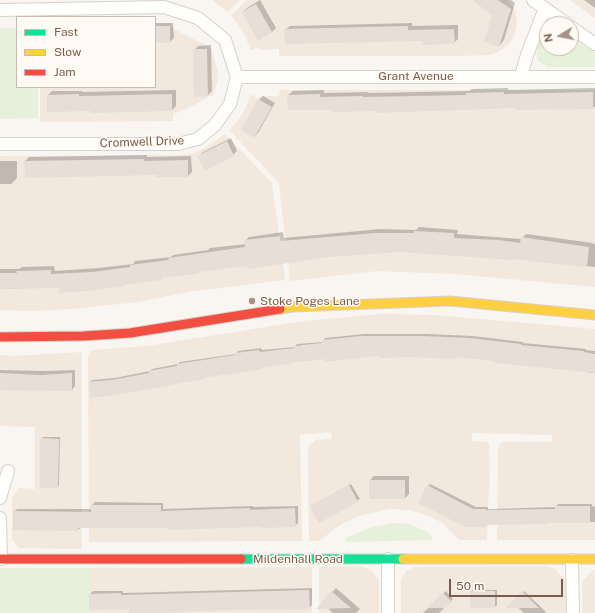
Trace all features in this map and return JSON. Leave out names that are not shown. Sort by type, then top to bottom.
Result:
[{"type":"street","points":[[533,0],[556,16]]},
{"type":"street","name":"Cromwell Drive","points":[[0,10],[164,7],[198,18],[225,40],[236,77],[230,104],[215,125],[198,139],[178,144],[0,144]]},
{"type":"street","points":[[521,76],[527,55],[545,8]]},
{"type":"street","points":[[579,33],[595,44]]},
{"type":"street","name":"Grant Avenue","points":[[236,77],[595,77]]},
{"type":"street","points":[[0,337],[84,336],[130,333],[293,307],[450,301],[595,315]]},
{"type":"street","points":[[0,498],[8,471]]},
{"type":"street","name":"Mildenhall Road","points":[[0,518],[0,559],[595,559]]},
{"type":"street","points":[[388,559],[388,613]]},
{"type":"street","points":[[572,560],[573,613]]},
{"type":"shaded area","points":[[212,0],[240,0],[228,12]]},
{"type":"shaded area","points":[[247,0],[507,0],[510,2],[516,13],[517,22],[515,35],[509,44],[498,52],[489,55],[279,56],[279,49],[260,50],[258,47],[251,51],[246,38],[231,15]]},
{"type":"shaded area","points":[[570,0],[595,0],[595,18]]},
{"type":"shaded area","points":[[156,23],[171,23],[172,28],[211,48],[218,72],[213,96],[207,96],[207,98],[180,112],[173,113],[173,121],[40,122],[40,88],[156,88]]},
{"type":"shaded area","points":[[280,90],[595,90],[595,287],[456,274],[378,271],[290,281],[279,183],[229,130],[243,113],[250,94],[258,99],[260,96],[279,96]]},
{"type":"shaded area","points":[[225,134],[272,183],[285,280],[188,292],[138,302],[71,309],[34,311],[0,310],[0,156],[178,155],[194,153],[205,148]]},
{"type":"shaded area","points":[[381,314],[434,315],[595,329],[595,540],[497,540],[498,449],[501,442],[552,442],[552,435],[472,433],[472,441],[489,443],[490,485],[487,540],[459,540],[443,523],[429,516],[410,510],[390,509],[359,516],[340,525],[319,541],[309,541],[308,447],[315,440],[332,439],[331,432],[300,435],[302,541],[89,542],[88,356],[92,350],[146,346],[304,321]]},
{"type":"shaded area","points":[[82,352],[82,549],[19,548],[12,540],[12,499],[18,488],[35,489],[35,427],[0,426],[0,355],[13,356]]},
{"type":"shaded area","points":[[357,566],[372,571],[379,580],[379,613],[319,613],[319,567]]},
{"type":"shaded area","points":[[547,566],[555,569],[564,579],[566,585],[566,613],[401,613],[401,579],[406,571],[414,567]]},
{"type":"shaded area","points":[[312,567],[312,613],[89,613],[89,568]]},
{"type":"shaded area","points":[[595,569],[595,613],[582,613],[582,585],[584,579]]},
{"type":"green space","points":[[0,28],[16,28],[16,88],[38,88],[38,118],[0,119]]},
{"type":"green space","points":[[579,38],[595,49],[595,67],[547,67],[537,59],[539,40],[539,56],[579,56]]},
{"type":"green space","points":[[394,523],[410,524],[431,534],[432,540],[346,542],[345,538],[373,527]]},
{"type":"green space","points":[[0,568],[89,568],[89,613],[0,613]]},
{"type":"building","points":[[472,0],[498,0],[511,9],[499,47],[484,42],[492,15]]},
{"type":"building","points":[[256,4],[272,32],[258,41],[242,12]]},
{"type":"building","points":[[156,26],[170,26],[170,43],[156,43]]},
{"type":"building","points":[[408,26],[408,30],[454,29],[455,44],[422,45],[422,41],[285,44],[284,29]]},
{"type":"building","points":[[193,49],[207,49],[208,96],[194,97]]},
{"type":"building","points":[[504,92],[504,94],[593,92],[593,109],[516,110],[516,108],[376,113],[376,111],[331,112],[331,110],[288,110],[287,95],[320,94],[320,97],[363,97],[466,95],[466,93]]},
{"type":"building","points":[[79,94],[79,96],[172,94],[172,111],[91,113],[91,111],[47,112],[47,95]]},
{"type":"building","points":[[258,99],[272,107],[254,138],[241,130]]},
{"type":"building","points":[[227,141],[234,156],[205,171],[197,156]]},
{"type":"building","points":[[144,159],[144,161],[188,160],[188,177],[156,177],[156,175],[25,178],[24,161]]},
{"type":"building","points":[[414,231],[454,233],[454,238],[499,240],[520,243],[521,237],[589,247],[587,267],[511,259],[400,252],[329,257],[248,269],[247,266],[198,272],[198,274],[160,278],[160,280],[87,291],[59,293],[59,288],[0,289],[0,273],[51,270],[51,274],[93,272],[169,260],[168,258],[245,247],[244,240],[280,236],[280,241],[375,233],[414,233]]},
{"type":"building","points":[[361,336],[470,338],[584,351],[595,354],[595,373],[495,363],[495,361],[455,357],[455,359],[412,357],[379,358],[379,356],[324,362],[324,359],[262,367],[262,369],[204,378],[116,395],[90,398],[89,382],[112,380],[149,373],[148,371],[177,366],[177,364],[235,355],[235,353],[294,348],[294,346],[322,343],[322,340]]},
{"type":"building","points":[[0,373],[40,375],[72,373],[72,391],[0,390]]},
{"type":"building","points":[[40,438],[59,439],[58,488],[40,488]]},
{"type":"building","points":[[369,480],[405,480],[405,499],[369,499]]},
{"type":"building","points":[[349,485],[358,502],[319,523],[310,506]]},
{"type":"building","points":[[427,485],[473,509],[555,509],[555,506],[590,506],[590,523],[548,523],[465,527],[418,503]]},
{"type":"building","points":[[91,505],[161,505],[161,511],[295,508],[296,527],[167,530],[167,528],[78,528],[78,531],[13,530],[13,511],[91,512]]},
{"type":"building","points":[[309,590],[310,609],[221,610],[155,613],[129,613],[129,609],[89,610],[89,594],[121,593],[121,595]]},
{"type":"building","points":[[331,591],[351,608],[316,609]]},
{"type":"building","points":[[470,591],[495,591],[495,608],[470,608]]},
{"type":"building","points":[[522,591],[539,608],[506,608]]},
{"type":"building","points":[[443,593],[452,602],[445,608],[427,608]]},
{"type":"traffic: fast","points":[[241,559],[403,559]]},
{"type":"traffic: slow","points":[[280,309],[293,307],[450,301],[595,315]]},
{"type":"traffic: slow","points":[[403,559],[595,559]]},
{"type":"traffic: jam","points":[[0,337],[84,336],[130,333],[280,309]]},
{"type":"traffic: jam","points":[[0,559],[241,559]]},
{"type":"place","name":"Stoke Poges Lane","points":[[252,301]]}]
